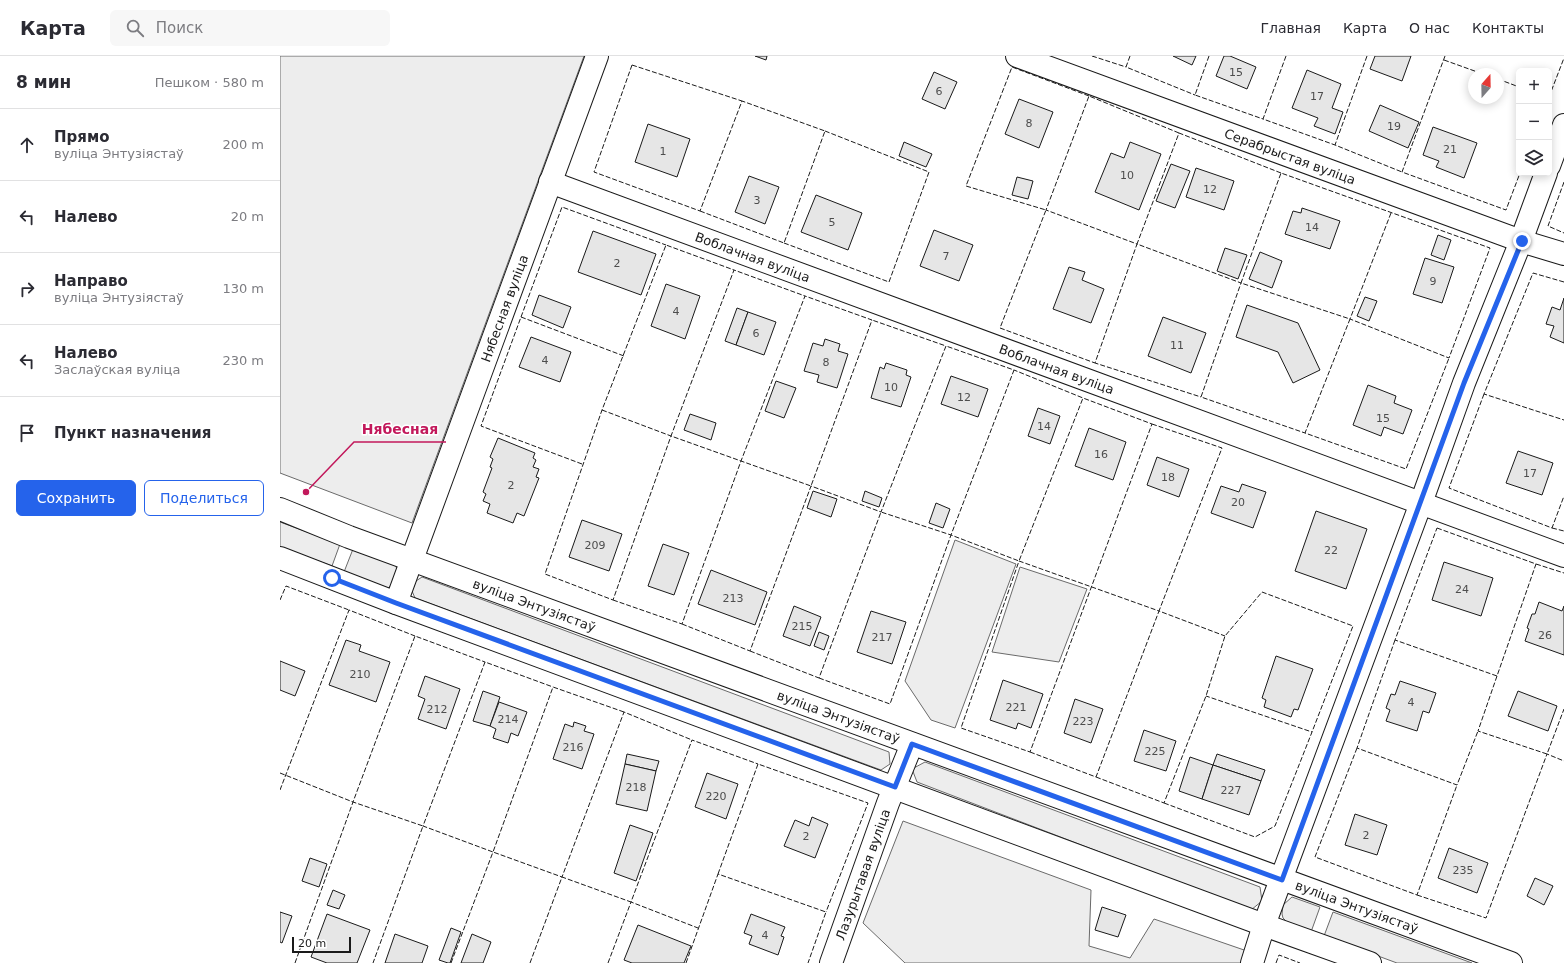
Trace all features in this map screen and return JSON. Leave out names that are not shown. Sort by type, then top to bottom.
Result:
[{"type":"street","name":"Нябесная вуліца","points":[[396,603],[597,56]]},
{"type":"street","name":"Серабрыстая вуліца","points":[[1017,56],[1522,241],[1564,254]]},
{"type":"street","points":[[1552,158],[1564,124]]},
{"type":"street","points":[[1252,963],[1264,925],[1282,880],[1464,383],[1522,241],[1545,176]]},
{"type":"street","name":"Воблачная вуліца","points":[[550,182],[1564,556]]},
{"type":"street","name":"вуліца Энтузіястаў","points":[[280,509],[349,537],[1511,963]]},
{"type":"street","points":[[280,558],[396,603],[1370,963]]},
{"type":"street","name":"Лазурытавая вуліца","points":[[831,963],[888,803],[912,744]]},
{"type":"shaded area","points":[[280,56],[584,56],[412,523],[280,473]]},
{"type":"shaded area","points":[[280,522],[340,544],[332,566],[280,547]]},
{"type":"shaded area","points":[[955,540],[1016,564],[955,728],[931,720],[905,681]]},
{"type":"shaded area","points":[[353,549],[396,565],[397,572],[393,584],[388,588],[344,572]]},
{"type":"shaded area","points":[[1020,567],[1087,589],[1059,662],[992,652]]},
{"type":"shaded area","points":[[422,577],[889,752],[890,764],[881,770],[415,598],[412,591],[416,581]]},
{"type":"shaded area","points":[[925,762],[1260,887],[1262,901],[1251,910],[917,782],[912,769]]},
{"type":"shaded area","points":[[903,821],[1091,890],[1089,946],[1130,958],[1154,919],[1247,951],[1242,963],[905,963],[863,923]]},
{"type":"shaded area","points":[[1292,897],[1320,907],[1311,932],[1287,922],[1283,918],[1283,905]]},
{"type":"shaded area","points":[[1333,912],[1472,963],[1397,963],[1324,936]]},
{"type":"building","points":[[755,56],[767,56],[766,60]]},
{"type":"building","points":[[1173,56],[1196,56],[1192,65]]},
{"type":"building","points":[[1224,56],[1230,56],[1256,67],[1247,89],[1216,76]]},
{"type":"building","points":[[1375,56],[1411,56],[1402,81],[1370,69]]},
{"type":"building","points":[[1307,70],[1341,84],[1332,108],[1343,112],[1335,134],[1314,126],[1318,118],[1292,108]]},
{"type":"building","points":[[934,72],[957,82],[945,109],[922,99]]},
{"type":"building","points":[[1019,99],[1053,112],[1039,148],[1005,134]]},
{"type":"building","points":[[1380,105],[1419,122],[1408,148],[1369,131]]},
{"type":"building","points":[[648,124],[690,139],[677,177],[635,162]]},
{"type":"building","points":[[1433,127],[1477,143],[1464,178],[1436,167],[1439,161],[1423,155]]},
{"type":"building","points":[[904,142],[932,154],[926,167],[899,156]]},
{"type":"building","points":[[1130,142],[1161,154],[1139,210],[1095,192],[1111,153],[1124,158]]},
{"type":"building","points":[[1171,164],[1190,171],[1175,208],[1156,201]]},
{"type":"building","points":[[1196,168],[1234,181],[1224,210],[1186,197]]},
{"type":"building","points":[[749,176],[779,187],[765,224],[735,212]]},
{"type":"building","points":[[1017,177],[1033,181],[1028,199],[1012,195]]},
{"type":"building","points":[[816,195],[862,213],[848,250],[801,232]]},
{"type":"building","points":[[1302,208],[1340,221],[1330,249],[1285,234],[1293,211],[1301,213]]},
{"type":"building","points":[[934,230],[973,245],[959,281],[920,266]]},
{"type":"building","points":[[593,231],[656,254],[641,295],[578,272]]},
{"type":"building","points":[[1438,235],[1451,240],[1444,260],[1431,255]]},
{"type":"building","points":[[1225,248],[1247,255],[1238,279],[1217,271]]},
{"type":"building","points":[[1260,252],[1282,261],[1272,288],[1249,279]]},
{"type":"building","points":[[1425,258],[1454,267],[1442,303],[1413,294]]},
{"type":"building","points":[[1069,267],[1085,272],[1082,280],[1104,289],[1091,323],[1053,309]]},
{"type":"building","points":[[666,284],[700,296],[685,339],[651,326]]},
{"type":"building","points":[[539,295],[571,307],[563,328],[532,315]]},
{"type":"building","points":[[1365,297],[1377,301],[1369,321],[1357,316]]},
{"type":"building","points":[[1564,298],[1564,343],[1550,337],[1554,326],[1546,324],[1552,307],[1560,310]]},
{"type":"building","points":[[1247,305],[1298,323],[1320,370],[1293,383],[1278,352],[1236,337]]},
{"type":"building","points":[[737,308],[748,312],[736,345],[725,341]]},
{"type":"building","points":[[748,312],[776,322],[764,355],[736,345]]},
{"type":"building","points":[[1163,317],[1206,333],[1191,373],[1148,356]]},
{"type":"building","points":[[531,337],[571,352],[560,382],[519,367]]},
{"type":"building","points":[[825,339],[840,344],[838,351],[848,354],[837,388],[817,382],[819,375],[804,371],[813,343],[823,346]]},
{"type":"building","points":[[886,363],[907,370],[906,375],[911,377],[901,407],[871,398],[880,367],[884,369]]},
{"type":"building","points":[[951,376],[988,389],[978,417],[941,404]]},
{"type":"building","points":[[776,381],[796,388],[784,418],[765,411]]},
{"type":"building","points":[[1368,385],[1396,396],[1394,403],[1412,410],[1403,434],[1384,427],[1381,436],[1353,425]]},
{"type":"building","points":[[1038,408],[1060,416],[1050,444],[1028,436]]},
{"type":"building","points":[[690,414],[716,423],[711,440],[684,430]]},
{"type":"building","points":[[1089,428],[1126,442],[1113,480],[1075,466]]},
{"type":"building","points":[[498,438],[535,453],[533,458],[536,460],[533,467],[539,469],[536,477],[539,478],[524,516],[517,513],[513,523],[487,513],[490,504],[483,501],[486,494],[483,492],[492,468],[490,467],[493,459],[490,457]]},
{"type":"building","points":[[1518,451],[1553,463],[1542,495],[1506,483]]},
{"type":"building","points":[[1157,457],[1189,469],[1179,497],[1147,485]]},
{"type":"building","points":[[1242,484],[1266,492],[1253,528],[1211,513],[1221,486],[1239,492]]},
{"type":"building","points":[[813,491],[837,499],[831,517],[807,508]]},
{"type":"building","points":[[865,491],[882,498],[879,507],[862,501]]},
{"type":"building","points":[[936,503],[950,509],[943,528],[929,523]]},
{"type":"building","points":[[1316,511],[1367,529],[1346,589],[1295,571]]},
{"type":"building","points":[[582,520],[622,534],[609,571],[569,557]]},
{"type":"building","points":[[663,544],[689,553],[674,595],[648,586]]},
{"type":"building","points":[[1444,562],[1493,578],[1481,616],[1432,600]]},
{"type":"building","points":[[711,570],[767,592],[755,625],[698,604]]},
{"type":"building","points":[[1539,602],[1562,611],[1564,606],[1564,655],[1525,641],[1529,629],[1527,628],[1532,614],[1535,614]]},
{"type":"building","points":[[794,606],[821,617],[810,646],[783,636]]},
{"type":"building","points":[[871,611],[906,622],[892,664],[857,652]]},
{"type":"building","points":[[819,632],[829,636],[824,650],[814,646]]},
{"type":"building","points":[[346,640],[361,645],[359,651],[390,662],[376,702],[329,685]]},
{"type":"building","points":[[1276,656],[1313,669],[1298,710],[1294,709],[1291,717],[1264,707],[1266,700],[1262,698]]},
{"type":"building","points":[[280,661],[305,671],[295,696],[280,690]]},
{"type":"building","points":[[425,676],[460,689],[446,729],[418,719],[425,699],[418,696]]},
{"type":"building","points":[[1003,680],[1043,694],[1031,728],[1018,723],[1016,729],[990,720]]},
{"type":"building","points":[[1400,681],[1436,693],[1429,713],[1423,711],[1417,731],[1386,721],[1390,710],[1386,708],[1391,694],[1395,695]]},
{"type":"building","points":[[483,691],[500,697],[490,726],[473,721]]},
{"type":"building","points":[[1518,691],[1557,706],[1548,731],[1508,716]]},
{"type":"building","points":[[1075,699],[1103,709],[1091,743],[1064,733]]},
{"type":"building","points":[[499,702],[527,712],[518,736],[511,733],[508,743],[493,738],[496,729],[490,726]]},
{"type":"building","points":[[574,722],[586,726],[584,731],[594,734],[582,769],[553,759],[565,724],[573,727]]},
{"type":"building","points":[[1144,730],[1176,741],[1166,771],[1134,761]]},
{"type":"building","points":[[627,754],[659,761],[656,771],[625,764]]},
{"type":"building","points":[[1217,754],[1265,770],[1261,781],[1213,765]]},
{"type":"building","points":[[1190,757],[1213,765],[1202,799],[1179,791]]},
{"type":"building","points":[[625,764],[656,771],[647,811],[616,804]]},
{"type":"building","points":[[1213,765],[1261,781],[1249,815],[1202,799]]},
{"type":"building","points":[[707,773],[738,784],[726,819],[695,807]]},
{"type":"building","points":[[1355,814],[1387,825],[1377,855],[1345,845]]},
{"type":"building","points":[[812,817],[828,824],[815,858],[784,846],[795,820],[809,826]]},
{"type":"building","points":[[630,825],[653,833],[636,881],[614,873]]},
{"type":"building","points":[[1449,848],[1488,863],[1477,893],[1438,878]]},
{"type":"building","points":[[310,858],[327,864],[319,887],[302,881]]},
{"type":"building","points":[[1535,878],[1553,886],[1544,905],[1527,896]]},
{"type":"building","points":[[333,890],[345,895],[339,909],[327,905]]},
{"type":"building","points":[[1102,907],[1126,915],[1118,937],[1095,930]]},
{"type":"building","points":[[280,912],[292,916],[282,943],[280,942]]},
{"type":"building","points":[[327,914],[370,930],[357,963],[327,963],[311,957]]},
{"type":"building","points":[[751,914],[785,927],[781,936],[784,937],[778,955],[749,944],[752,936],[744,933]]},
{"type":"building","points":[[638,925],[691,946],[684,963],[632,963],[624,960]]},
{"type":"building","points":[[451,928],[461,932],[450,963],[448,963],[439,960]]},
{"type":"building","points":[[395,934],[428,946],[422,963],[385,963]]},
{"type":"building","points":[[472,934],[491,942],[483,963],[461,963]]},
{"type":"fence","points":[[1092,56],[1126,67]]},
{"type":"fence","points":[[1130,56],[1126,67],[1195,95]]},
{"type":"fence","points":[[1209,56],[1195,95],[1263,119]]},
{"type":"fence","points":[[1286,56],[1263,119],[1335,145]]},
{"type":"fence","points":[[1367,56],[1335,145],[1402,172]]},
{"type":"fence","points":[[1445,56],[1402,172],[1506,210],[1519,176]]},
{"type":"fence","points":[[1552,89],[1564,58]]},
{"type":"fence","points":[[1444,60],[1468,69]]},
{"type":"fence","points":[[632,65],[742,101],[700,211],[594,172],[632,65]]},
{"type":"fence","points":[[1089,96],[1012,67],[966,186],[1046,210],[1000,328],[1095,363]]},
{"type":"fence","points":[[1504,81],[1516,86]]},
{"type":"fence","points":[[1179,133],[1089,96],[1046,210],[1137,244],[1095,363],[1201,397]]},
{"type":"fence","points":[[700,211],[784,243],[825,131],[742,101]]},
{"type":"fence","points":[[784,243],[889,282],[929,172],[825,131]]},
{"type":"fence","points":[[1281,173],[1179,133],[1137,244],[1241,283],[1201,397],[1305,433]]},
{"type":"fence","points":[[1391,213],[1350,319],[1449,358],[1490,248],[1281,173],[1241,283],[1350,319],[1305,433],[1406,469],[1449,358]]},
{"type":"fence","points":[[1564,182],[1548,226],[1564,233]]},
{"type":"fence","points":[[521,317],[562,207],[666,245]]},
{"type":"fence","points":[[602,410],[671,436],[613,600],[545,574],[602,410],[666,245],[734,270],[671,436],[741,461],[805,296],[734,270]]},
{"type":"fence","points":[[1564,282],[1533,273],[1484,394],[1564,420]]},
{"type":"fence","points":[[613,600],[682,624],[741,461],[811,486],[872,320],[805,296]]},
{"type":"fence","points":[[582,464],[481,426],[521,317],[624,356]]},
{"type":"fence","points":[[682,624],[750,651],[811,486],[881,512],[946,346],[872,320]]},
{"type":"fence","points":[[750,651],[819,678],[881,512],[951,535],[1014,370],[946,346]]},
{"type":"fence","points":[[819,678],[890,704],[951,535],[1019,561],[1083,398],[1014,370]]},
{"type":"fence","points":[[1484,394],[1449,488],[1552,528],[1564,496]]},
{"type":"fence","points":[[1030,752],[1096,777],[1159,611],[1019,561],[961,728],[1030,752],[1152,424],[1083,398]]},
{"type":"fence","points":[[1152,424],[1222,448],[1159,611],[1225,636]]},
{"type":"fence","points":[[1437,528],[1536,564],[1497,676],[1395,640],[1437,528]]},
{"type":"fence","points":[[1552,528],[1564,531]]},
{"type":"fence","points":[[1536,564],[1564,573]]},
{"type":"fence","points":[[280,600],[286,586],[349,610]]},
{"type":"fence","points":[[1096,777],[1164,803],[1206,696],[1225,636],[1262,592],[1353,626],[1312,732]]},
{"type":"fence","points":[[280,790],[349,610],[415,636]]},
{"type":"fence","points":[[295,963],[415,636],[485,662]]},
{"type":"fence","points":[[1395,640],[1357,748],[1457,785],[1478,731]]},
{"type":"fence","points":[[451,963],[493,852],[423,826],[485,662],[553,687]]},
{"type":"fence","points":[[1497,676],[1478,731],[1547,754],[1564,709]]},
{"type":"fence","points":[[624,712],[553,687],[493,852],[562,877],[624,712],[692,740]]},
{"type":"fence","points":[[1164,803],[1255,837],[1275,826],[1312,732],[1206,696]]},
{"type":"fence","points":[[530,963],[562,877],[631,902],[692,740],[758,764]]},
{"type":"fence","points":[[1357,748],[1315,857],[1417,895],[1457,785]]},
{"type":"fence","points":[[1417,895],[1486,918],[1547,754],[1564,761]]},
{"type":"fence","points":[[718,874],[758,764],[868,803],[826,912]]},
{"type":"fence","points":[[280,773],[353,802],[423,826],[373,963]]},
{"type":"fence","points":[[686,963],[718,874],[826,912],[808,963]]},
{"type":"fence","points":[[608,963],[631,902],[698,928]]},
{"type":"fence","points":[[1276,963],[1279,955],[1300,963]]},
{"type":"place","name":"Нябесная","points":[[306,492]]},
{"type":"route","points":[[332,578],[895,787],[912,744],[1282,880],[1464,383],[1522,241]]}]
